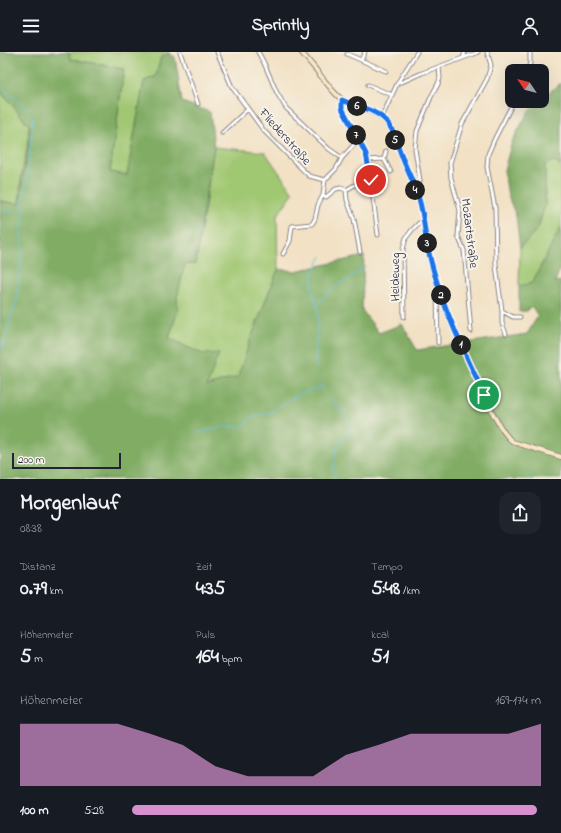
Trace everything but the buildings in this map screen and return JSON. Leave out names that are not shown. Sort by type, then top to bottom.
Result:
[{"type":"street","points":[[180,52],[198,104]]},
{"type":"street","name":"Fliederstraße","points":[[218,52],[232,87],[264,131],[309,176],[325,180]]},
{"type":"street","points":[[258,52],[277,93],[286,108],[329,149],[342,158]]},
{"type":"street","points":[[301,52],[335,94],[342,100],[377,114],[387,122],[391,129],[419,198],[429,252],[439,290],[454,331],[502,430],[513,442],[561,457]]},
{"type":"street","points":[[361,60],[365,52]]},
{"type":"street","points":[[382,117],[398,82],[417,52]]},
{"type":"street","points":[[463,58],[465,52]]},
{"type":"street","points":[[398,82],[402,82],[478,52]]},
{"type":"street","name":"Mozartstraße","points":[[471,331],[464,250],[458,236],[460,210],[451,178],[450,163],[462,124],[487,79],[491,65],[486,52]]},
{"type":"street","points":[[530,52],[530,64]]},
{"type":"street","points":[[347,54],[386,71]]},
{"type":"street","points":[[420,181],[415,149],[416,136],[440,78],[439,67]]},
{"type":"street","points":[[368,85],[392,95]]},
{"type":"street","points":[[342,100],[342,108],[368,160],[378,234]]},
{"type":"street","points":[[506,334],[502,323],[502,311],[496,265],[495,208],[487,167],[488,154],[494,138],[510,108]]},
{"type":"street","points":[[222,133],[248,109]]},
{"type":"street","points":[[283,254],[290,241],[292,226],[312,224],[323,195],[325,180],[336,169],[342,158],[358,140]]},
{"type":"street","points":[[386,151],[384,158],[391,172]]},
{"type":"street","points":[[368,160],[384,158]]},
{"type":"street","points":[[323,195],[326,197],[336,189],[341,188],[346,190],[358,183],[371,180]]},
{"type":"street","points":[[346,190],[347,200],[354,219],[360,252]]},
{"type":"street","name":"Heideweg","points":[[404,317],[403,249],[406,238],[412,230],[419,223],[424,222]]},
{"type":"street","points":[[438,343],[437,293],[439,290]]},
{"type":"street","points":[[502,311],[513,317],[520,317]]},
{"type":"green space","points":[[0,52],[69,52],[71,59],[124,69],[110,172],[127,175],[144,81],[156,76],[161,57],[169,54],[175,57],[182,102],[210,112],[214,147],[195,264],[185,264],[177,297],[178,310],[169,338],[203,354],[219,353],[207,386],[238,377],[250,341],[278,269],[296,271],[364,256],[362,310],[379,333],[402,324],[417,350],[527,334],[538,316],[532,307],[526,311],[519,312],[519,286],[532,283],[561,227],[561,266],[555,282],[561,281],[561,479],[0,479],[0,201],[20,204],[22,177],[28,149],[30,126],[0,91]]},
{"type":"green space","points":[[69,52],[169,52],[169,54],[161,57],[156,76],[144,81],[127,175],[110,172],[124,69],[71,59]]},
{"type":"green space","points":[[561,83],[561,166],[553,161],[545,165],[545,205],[538,228],[520,248],[516,216],[508,196],[504,170],[512,141],[529,111],[532,108],[549,108],[549,92]]},
{"type":"green space","points":[[0,91],[29,125],[27,149],[21,177],[19,204],[0,201]]},
{"type":"green space","points":[[214,147],[265,152],[293,193],[277,216],[278,269],[250,341],[238,377],[207,386],[203,354],[169,338],[178,310],[177,297],[185,264],[196,264]]},
{"type":"green space","points":[[552,161],[561,166],[561,227],[532,283],[519,286],[520,248],[538,228],[545,205],[545,165]]},
{"type":"waterway","points":[[0,86],[27,109]]},
{"type":"waterway","points":[[0,351],[16,306],[22,252],[21,230],[24,217],[22,201],[27,181],[33,119],[31,116]]},
{"type":"waterway","points":[[0,209],[2,211],[16,213]]},
{"type":"waterway","points":[[316,368],[318,310],[313,292],[312,276],[322,256]]},
{"type":"waterway","points":[[317,306],[318,303],[331,290],[350,279],[354,274],[365,267]]},
{"type":"waterway","points":[[319,379],[322,387],[327,393]]},
{"type":"waterway","points":[[197,433],[221,427],[244,426],[251,418],[273,411],[297,395],[321,387]]},
{"type":"waterway","points":[[332,398],[333,402],[344,412],[350,423],[348,437],[338,442],[338,449],[335,451],[335,462],[332,468],[335,473],[333,479]]},
{"type":"route","points":[[371,180],[366,154],[342,108],[342,100],[377,114],[387,122],[391,129],[419,198],[423,214],[426,239],[439,290],[454,331],[484,395]]}]
